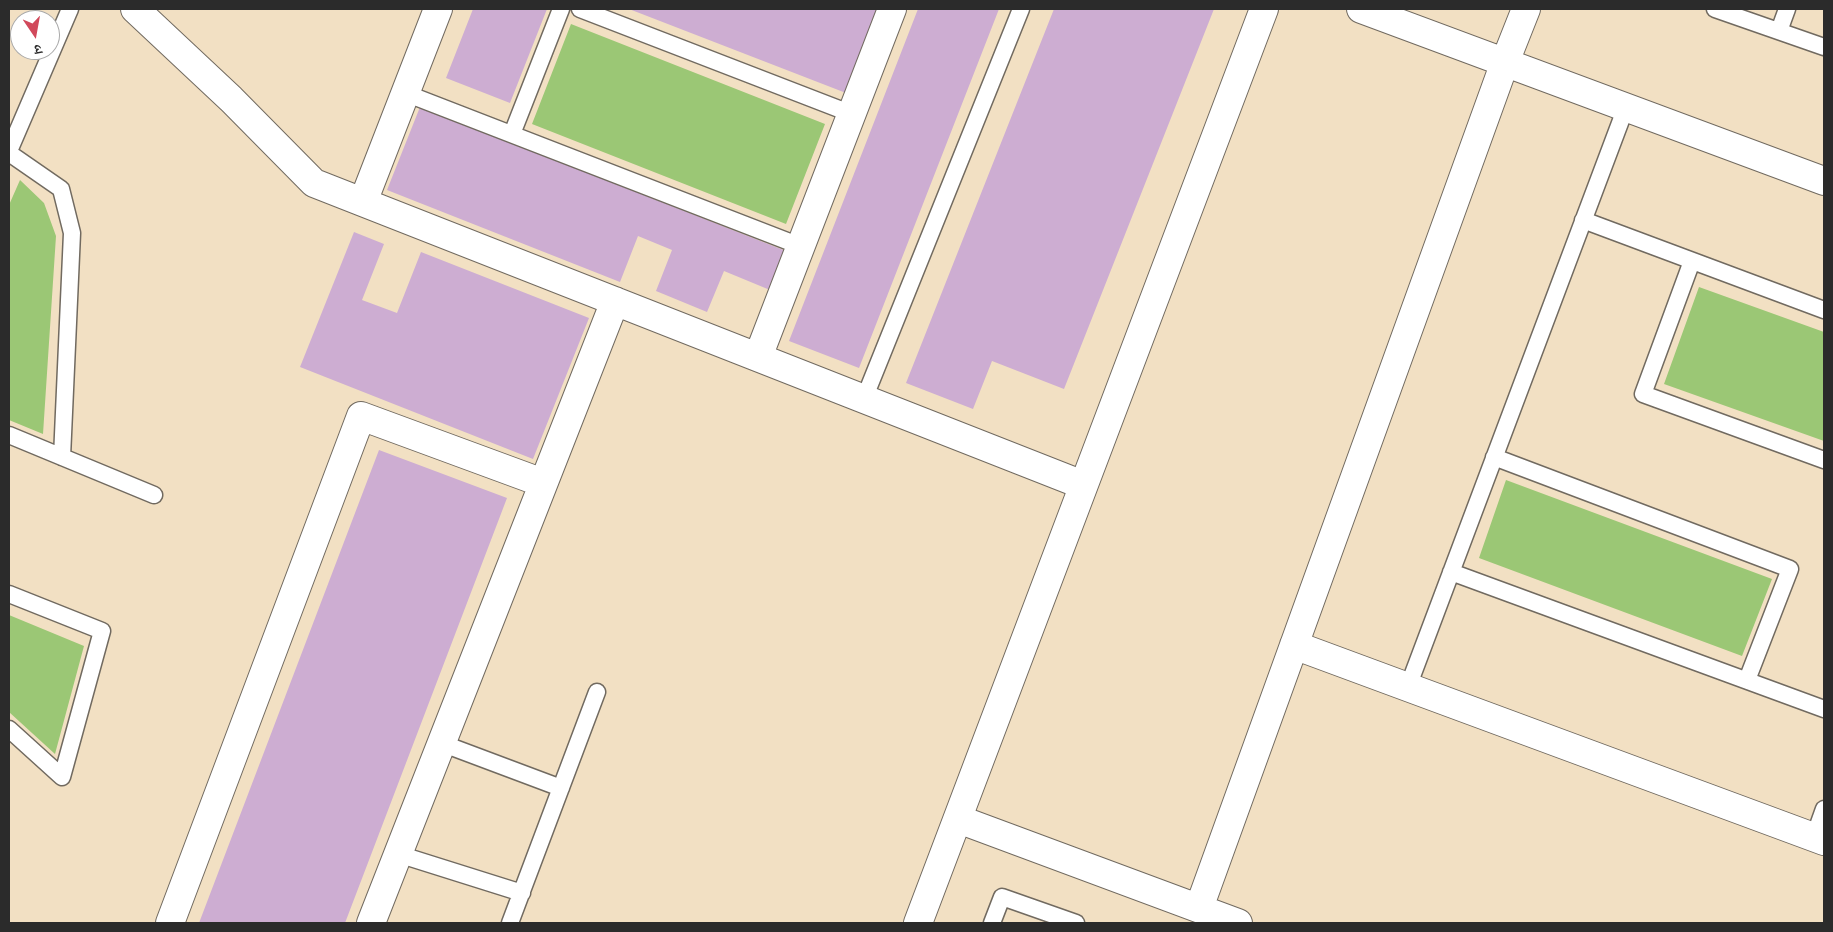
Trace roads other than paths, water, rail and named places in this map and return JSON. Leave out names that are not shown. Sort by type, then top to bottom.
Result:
[{"type":"street","points":[[135,9],[231,99],[314,182],[1083,485]]},
{"type":"street","points":[[363,202],[438,9]]},
{"type":"street","points":[[758,357],[892,9]]},
{"type":"street","points":[[918,923],[1264,9]]},
{"type":"street","points":[[1361,9],[1824,181]]},
{"type":"street","points":[[1199,908],[1505,62],[1526,9]]},
{"type":"street","points":[[371,923],[615,301]]},
{"type":"street","points":[[170,923],[361,416],[543,483]]},
{"type":"street","points":[[1294,645],[1819,839]]},
{"type":"street","points":[[958,819],[1238,923]]},
{"type":"lane","points":[[62,457],[72,233],[61,189],[9,152],[70,9]]},
{"type":"lane","points":[[512,134],[561,9]]},
{"type":"lane","points":[[580,9],[852,114]]},
{"type":"lane","points":[[864,399],[1022,9]]},
{"type":"lane","points":[[1715,9],[1824,47]]},
{"type":"lane","points":[[1779,31],[1787,9]]},
{"type":"lane","points":[[405,93],[800,246]]},
{"type":"lane","points":[[1408,687],[1626,107]]},
{"type":"lane","points":[[1583,220],[1824,310]]},
{"type":"lane","points":[[1692,261],[1643,394],[1824,460]]},
{"type":"lane","points":[[9,435],[154,495]]},
{"type":"lane","points":[[1494,457],[1790,569],[1747,680]]},
{"type":"lane","points":[[1451,572],[1824,709]]},
{"type":"lane","points":[[9,594],[102,631],[62,777],[9,729]]},
{"type":"lane","points":[[510,923],[597,692]]},
{"type":"lane","points":[[441,743],[561,788]]},
{"type":"lane","points":[[1819,839],[1824,809]]},
{"type":"lane","points":[[398,854],[522,893]]},
{"type":"lane","points":[[992,923],[1002,897],[1076,923]]}]
